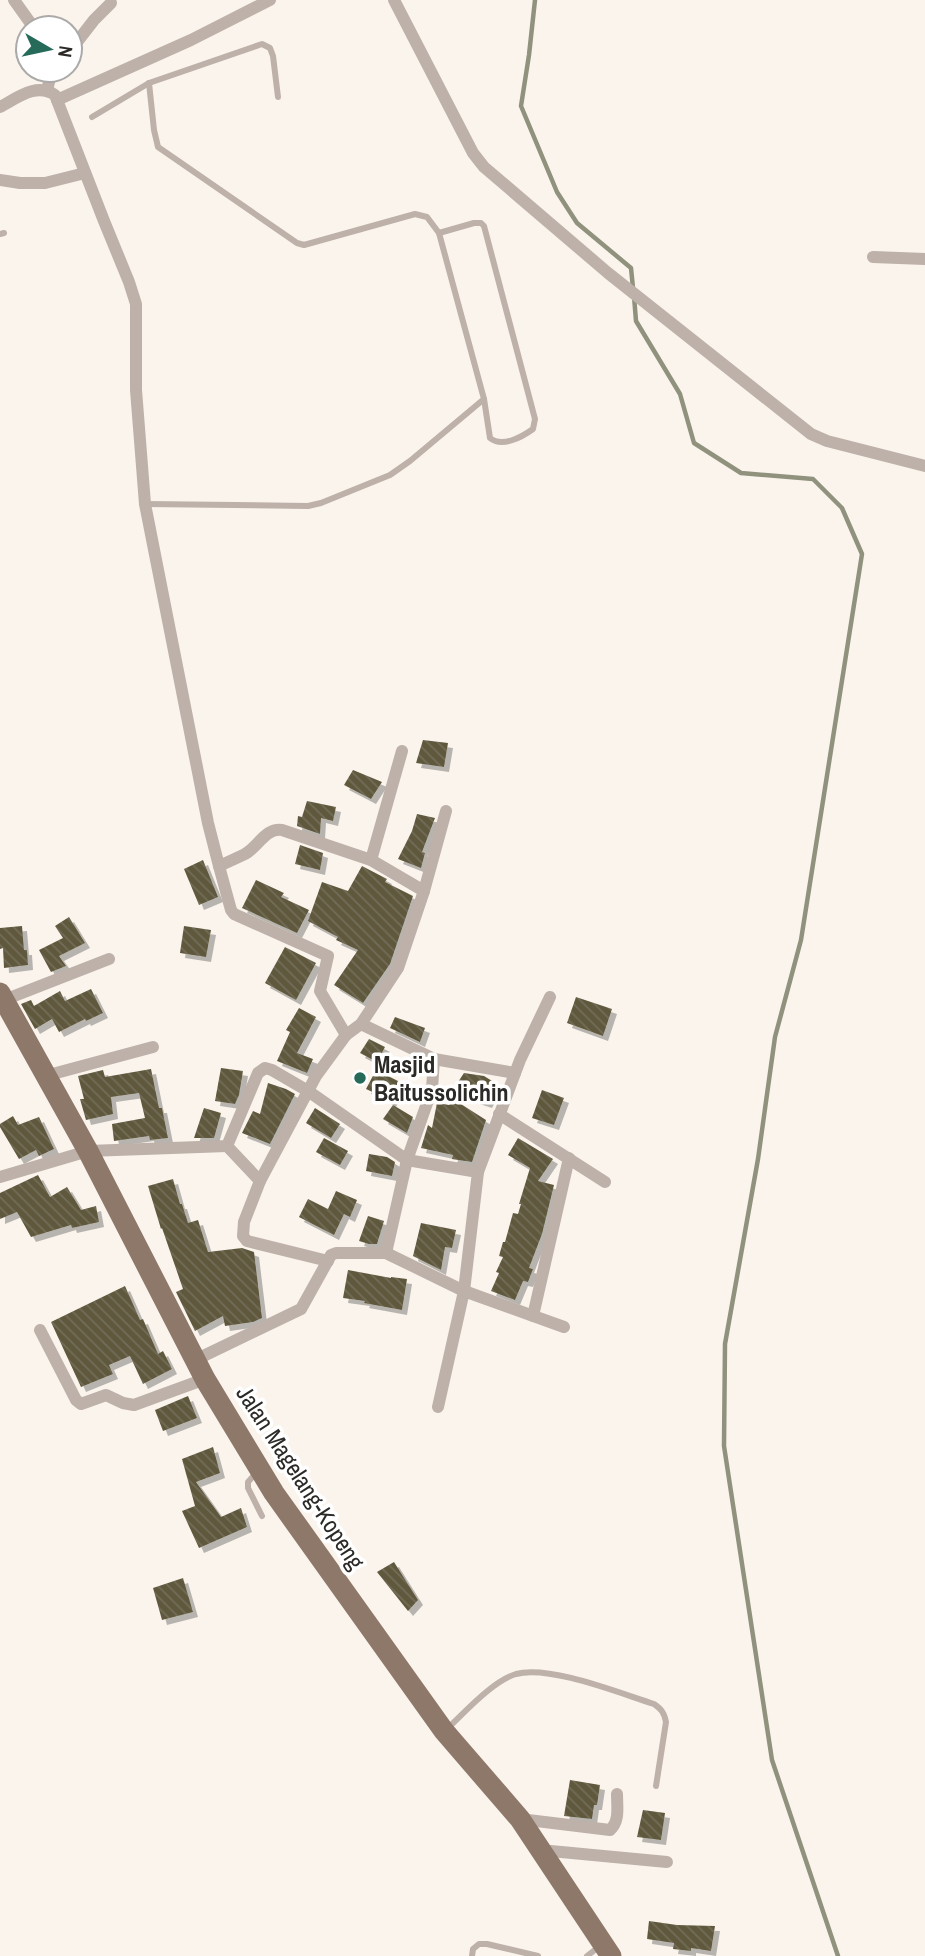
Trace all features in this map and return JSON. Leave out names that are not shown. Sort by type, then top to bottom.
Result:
[{"type":"main road","name":"Jalan Magelang-Kopeng","points":[[2,997],[88,1151],[200,1369],[274,1493],[444,1731],[520,1819],[600,1952]]},
{"type":"street","points":[[57,100],[191,40],[270,0]]},
{"type":"street","points":[[394,0],[477,160],[608,273],[811,434],[925,466]]},
{"type":"street","points":[[84,33],[111,3]]},
{"type":"street","points":[[47,90],[48,84]]},
{"type":"street","points":[[0,107],[33,90],[47,90],[55,95],[136,304],[136,390],[145,504],[208,823],[231,910],[234,914],[328,956],[320,991],[346,1035]]},
{"type":"street","points":[[0,180],[45,183],[85,173]]},
{"type":"street","points":[[873,257],[925,259]]},
{"type":"street","points":[[372,860],[402,751]]},
{"type":"street","points":[[328,1261],[247,1241],[243,1236],[244,1222],[260,1181],[316,1076],[346,1035],[361,1024],[398,968],[424,891],[446,811]]},
{"type":"street","points":[[219,866],[247,853],[267,832],[275,829],[372,860],[424,891]]},
{"type":"street","points":[[2,997],[109,959]]},
{"type":"street","points":[[438,1407],[464,1291],[478,1172],[515,1073],[550,997]]},
{"type":"street","points":[[361,1024],[434,1059],[515,1073]]},
{"type":"street","points":[[45,1076],[153,1047]]},
{"type":"street","points":[[386,1253],[407,1160],[432,1089],[434,1059]]},
{"type":"street","points":[[227,1146],[258,1073],[265,1068],[308,1091],[407,1160],[478,1172]]},
{"type":"street","points":[[499,1114],[606,1182]]},
{"type":"street","points":[[0,1177],[88,1151],[227,1146],[260,1181]]},
{"type":"street","points":[[533,1316],[569,1158]]},
{"type":"street","points":[[40,1330],[76,1400],[82,1404],[106,1395],[134,1405],[301,1309],[331,1255],[336,1253],[386,1253],[464,1291],[564,1327]]},
{"type":"street","points":[[520,1819],[610,1830],[617,1820],[617,1794]]},
{"type":"street","points":[[541,1850],[667,1862]]},
{"type":"lane","points":[[92,117],[149,83],[262,44],[270,48],[278,97]]},
{"type":"lane","points":[[149,83],[158,147],[297,243],[304,245],[415,214],[427,217],[439,233],[484,400],[490,438],[495,442],[505,442],[533,429],[535,419],[484,226],[474,223],[439,233]]},
{"type":"lane","points":[[145,504],[307,506],[321,503],[390,475],[484,400]]},
{"type":"lane","points":[[261,1469],[250,1477],[248,1488],[262,1516]]},
{"type":"lane","points":[[444,1731],[499,1683],[516,1675],[536,1672],[558,1674],[654,1704],[661,1709],[666,1721],[656,1786]]},
{"type":"lane","points":[[472,1956],[473,1948],[479,1944],[487,1944],[538,1956]]},
{"type":"building","points":[[423,740],[448,743],[444,767],[416,763]]},
{"type":"building","points":[[353,770],[382,782],[371,799],[344,785]]},
{"type":"building","points":[[307,801],[336,807],[333,821],[321,818],[320,834],[297,826],[298,816],[302,817]]},
{"type":"building","points":[[417,814],[435,818],[422,852],[425,853],[421,868],[398,859]]},
{"type":"building","points":[[300,845],[323,853],[320,870],[295,864]]},
{"type":"building","points":[[203,860],[218,897],[199,905],[184,869]]},
{"type":"building","points":[[362,866],[387,879],[385,882],[413,896],[390,964],[363,1003],[334,985],[358,950],[336,940],[338,937],[308,921],[322,882],[348,891]]},
{"type":"building","points":[[256,880],[284,893],[281,897],[309,910],[297,933],[242,908]]},
{"type":"building","points":[[69,917],[85,943],[59,956],[66,966],[51,972],[39,950],[63,938],[55,926]]},
{"type":"building","points":[[22,926],[28,965],[4,968],[0,928]]},
{"type":"building","points":[[184,926],[211,930],[206,957],[180,953]]},
{"type":"building","points":[[285,947],[316,963],[296,1000],[265,983]]},
{"type":"building","points":[[91,989],[103,1013],[59,1032],[52,1019],[35,1029],[21,1004],[31,1000],[34,1006],[60,991],[65,1001]]},
{"type":"building","points":[[576,997],[612,1009],[603,1036],[567,1023]]},
{"type":"building","points":[[299,1008],[316,1017],[297,1053],[313,1059],[307,1073],[277,1061],[290,1032],[286,1030]]},
{"type":"building","points":[[395,1017],[425,1028],[420,1042],[390,1028]]},
{"type":"building","points":[[369,1039],[385,1047],[377,1062],[360,1053]]},
{"type":"building","points":[[221,1068],[243,1071],[235,1104],[215,1101]]},
{"type":"building","points":[[151,1069],[168,1138],[150,1140],[149,1136],[114,1141],[112,1124],[145,1118],[139,1093],[111,1097],[113,1114],[86,1120],[80,1099],[84,1099],[78,1076],[103,1070],[105,1077]]},
{"type":"building","points":[[376,1070],[402,1083],[391,1102],[381,1096],[384,1080],[377,1094],[366,1089]]},
{"type":"building","points":[[464,1073],[484,1076],[497,1084],[487,1103],[456,1093],[460,1087],[456,1085]]},
{"type":"building","points":[[268,1083],[295,1094],[270,1144],[242,1133],[253,1111],[260,1114]]},
{"type":"building","points":[[542,1090],[564,1098],[554,1125],[532,1118]]},
{"type":"building","points":[[453,1099],[486,1120],[472,1162],[452,1159],[453,1155],[421,1148],[428,1125],[432,1128],[437,1103],[449,1105]]},
{"type":"building","points":[[393,1105],[413,1117],[407,1133],[383,1119]]},
{"type":"building","points":[[204,1108],[221,1113],[214,1138],[194,1138]]},
{"type":"building","points":[[315,1108],[340,1124],[331,1138],[306,1123]]},
{"type":"building","points":[[13,1116],[18,1125],[39,1117],[54,1149],[39,1156],[36,1150],[19,1159],[0,1127],[0,1124]]},
{"type":"building","points":[[324,1138],[348,1151],[340,1165],[316,1152]]},
{"type":"building","points":[[518,1138],[553,1159],[538,1181],[554,1185],[542,1234],[529,1268],[533,1269],[528,1282],[523,1281],[515,1300],[491,1291],[503,1257],[499,1256],[503,1242],[513,1213],[518,1214],[530,1168],[508,1155]]},
{"type":"building","points":[[369,1154],[387,1157],[395,1162],[392,1176],[366,1171]]},
{"type":"building","points":[[38,1175],[50,1197],[67,1187],[81,1210],[96,1206],[99,1222],[72,1228],[71,1225],[31,1237],[17,1212],[0,1219],[0,1193]]},
{"type":"building","points":[[173,1179],[188,1223],[198,1220],[208,1252],[242,1248],[254,1252],[262,1318],[225,1326],[223,1316],[195,1331],[176,1292],[183,1289],[148,1186]]},
{"type":"building","points":[[336,1191],[357,1200],[350,1217],[344,1214],[334,1235],[299,1217],[308,1199],[328,1209]]},
{"type":"building","points":[[368,1216],[384,1221],[377,1244],[359,1241]]},
{"type":"building","points":[[421,1223],[456,1230],[452,1248],[445,1247],[441,1270],[413,1256]]},
{"type":"building","points":[[348,1270],[407,1279],[402,1310],[343,1298]]},
{"type":"building","points":[[125,1286],[158,1354],[163,1351],[172,1369],[143,1384],[130,1356],[109,1365],[113,1374],[81,1387],[51,1322]]},
{"type":"building","points":[[188,1396],[197,1418],[163,1431],[155,1410]]},
{"type":"building","points":[[213,1447],[220,1473],[196,1482],[221,1517],[241,1508],[247,1527],[199,1548],[182,1511],[195,1506],[182,1459]]},
{"type":"building","points":[[394,1562],[418,1600],[408,1611],[377,1572]]},
{"type":"building","points":[[183,1578],[193,1612],[162,1620],[153,1588]]},
{"type":"building","points":[[570,1780],[600,1785],[592,1819],[564,1816]]},
{"type":"building","points":[[643,1810],[665,1813],[661,1840],[637,1837]]},
{"type":"building","points":[[649,1921],[715,1926],[711,1951],[673,1949],[674,1943],[647,1939]]},
{"type":"waterway","points":[[535,0],[521,106],[557,192],[577,223],[631,268],[633,288]]},
{"type":"waterway","points":[[634,296],[636,321],[680,394],[694,443],[741,473],[813,479],[842,508],[862,554],[801,940],[775,1037],[758,1159],[725,1344],[724,1446],[772,1760],[838,1956]]},
{"type":"place","name":"Masjid Baitussolichin","points":[[360,1078]]}]
